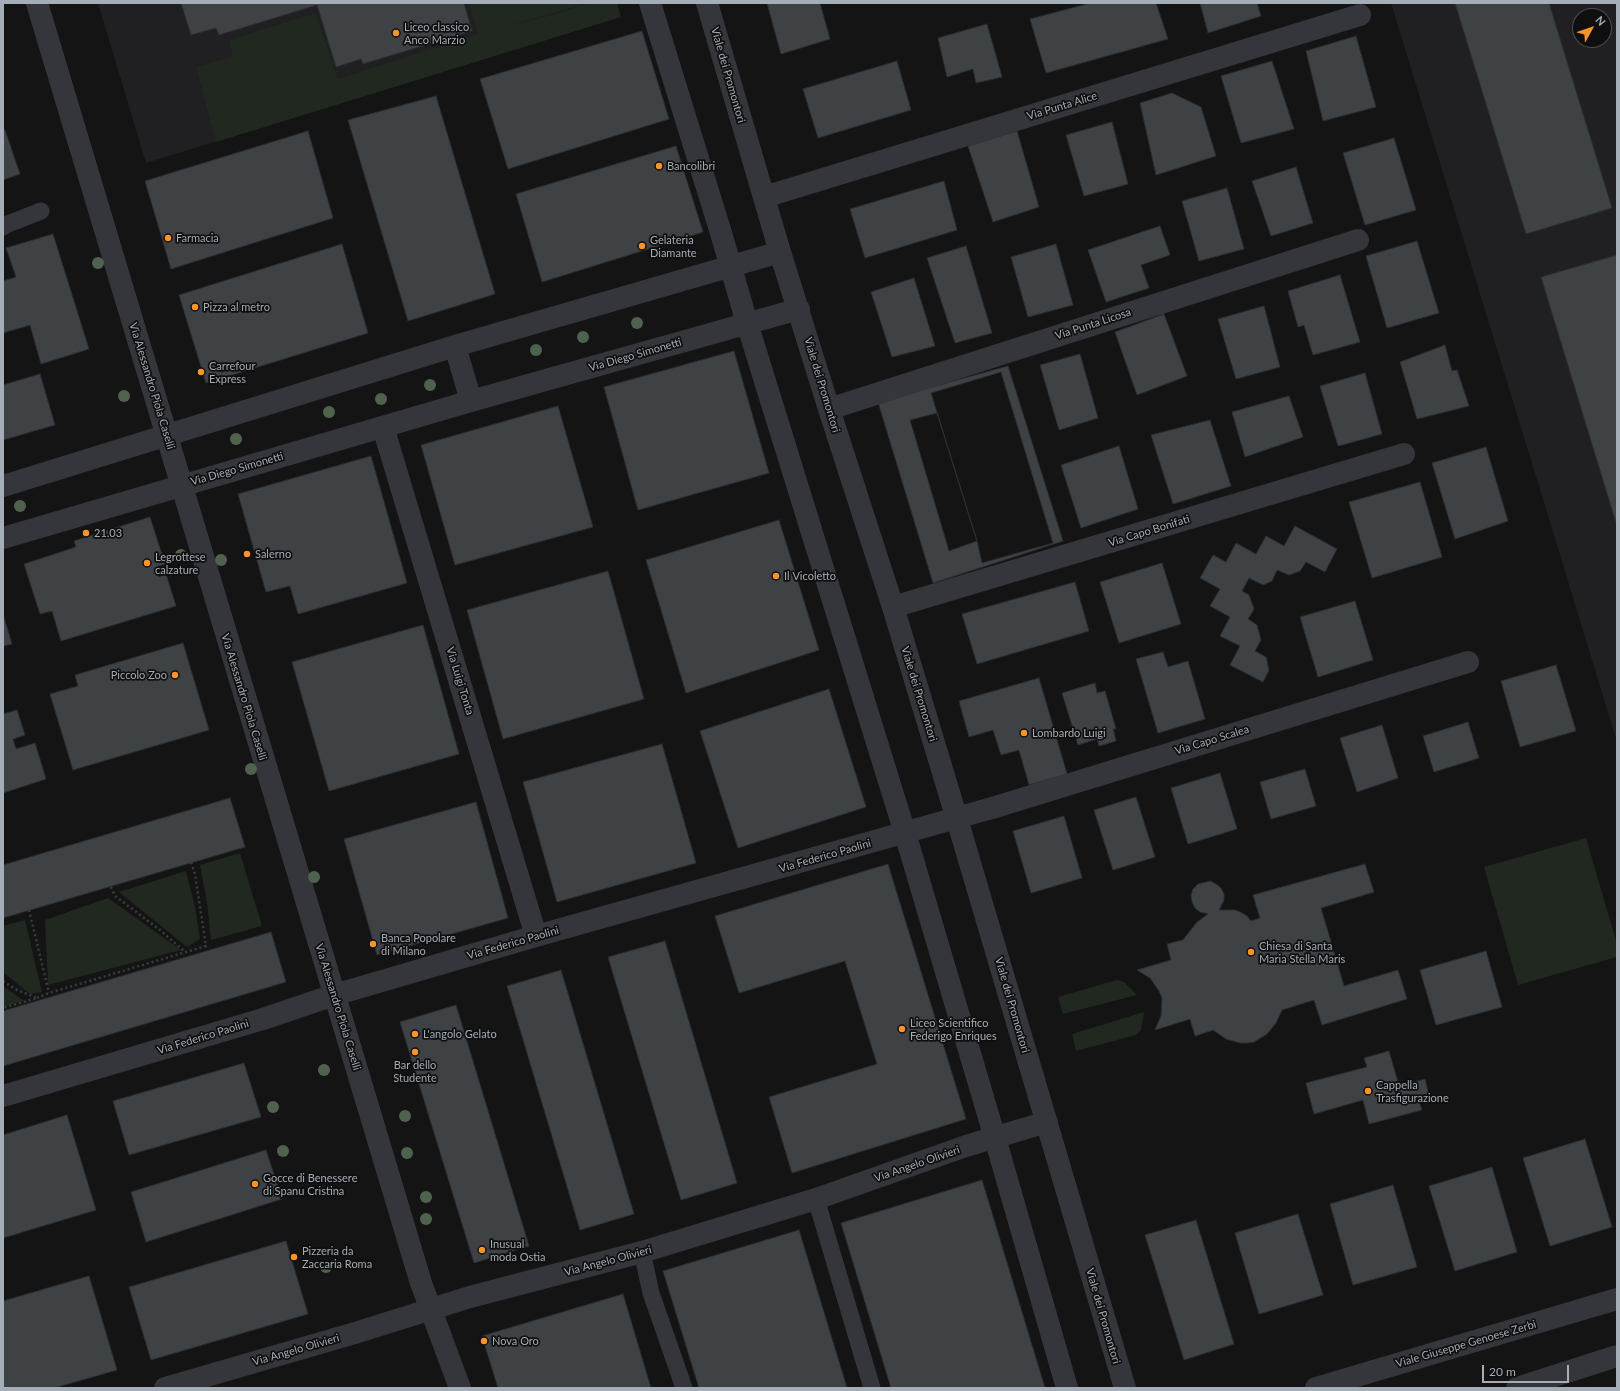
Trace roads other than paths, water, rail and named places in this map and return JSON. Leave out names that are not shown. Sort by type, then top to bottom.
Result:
[{"type":"street","name":"Via Alessandro Piola Caselli","points":[[36,3],[421,1283],[460,1388]]},
{"type":"street","points":[[650,3],[731,266],[747,323],[906,833],[1067,1388]]},
{"type":"street","name":"Viale dei Promontori","points":[[707,3],[780,252],[893,607],[957,819],[1125,1388]]},
{"type":"street","name":"Via Punta Alice","points":[[764,197],[1360,15]]},
{"type":"street","name":"Via Punta Licosa","points":[[829,409],[1358,240]]},
{"type":"street","points":[[3,486],[455,346],[780,252]]},
{"type":"street","name":"Via Diego Simonetti","points":[[3,538],[471,401],[747,323],[799,310]]},
{"type":"street","points":[[455,346],[471,401]]},
{"type":"street","name":"Via Luigi Tonta","points":[[384,427],[536,936]]},
{"type":"street","name":"Via Capo Bonifati","points":[[893,607],[1404,454]]},
{"type":"street","name":"Via Capo Scalea","points":[[957,819],[1468,662]]},
{"type":"street","name":"Via Federico Paolini","points":[[3,1096],[263,1019],[334,995],[536,936],[957,819]]},
{"type":"street","name":"Via Angelo Olivieri","points":[[165,1388],[470,1297],[642,1252],[816,1199],[995,1138],[1047,1122]]},
{"type":"street","name":"Viale Giuseppe Genoese Zerbi","points":[[1316,1388],[1617,1299]]},
{"type":"street","points":[[1517,1388],[1617,1356]]},
{"type":"lane","points":[[3,228],[8,224],[42,211]]},
{"type":"lane","points":[[816,1199],[872,1388]]},
{"type":"lane","points":[[642,1252],[651,1293],[684,1388]]},
{"type":"place","name":"Liceo classico Anco Marzio","points":[[396,33]]},
{"type":"place","name":"Bancolibri","points":[[659,166]]},
{"type":"place","name":"Farmacia","points":[[168,238]]},
{"type":"place","name":"Gelateria Diamante","points":[[642,246]]},
{"type":"place","name":"Pizza al metro","points":[[195,307]]},
{"type":"place","name":"Carrefour Express","points":[[201,372]]},
{"type":"place","name":"21.03","points":[[86,533]]},
{"type":"place","name":"Salerno","points":[[247,554]]},
{"type":"place","name":"Legrottese calzature","points":[[147,563]]},
{"type":"place","name":"Il Vicoletto","points":[[776,576]]},
{"type":"place","name":"Piccolo Zoo","points":[[175,675]]},
{"type":"place","name":"Lombardo Luigi","points":[[1024,733]]},
{"type":"place","name":"Banca Popolare di Milano","points":[[373,944]]},
{"type":"place","name":"Chiesa di Santa Maria Stella Maris","points":[[1251,952]]},
{"type":"place","name":"Liceo Scientifico Federigo Enriques","points":[[902,1029]]},
{"type":"place","name":"L'angolo Gelato","points":[[415,1034]]},
{"type":"place","name":"Bar dello Studente","points":[[415,1052]]},
{"type":"place","name":"Cappella Trasfigurazione","points":[[1368,1091]]},
{"type":"place","name":"Gocce di Benessere di Spanu Cristina","points":[[255,1184]]},
{"type":"place","name":"Inusual moda Ostia","points":[[482,1250]]},
{"type":"place","name":"Pizzeria da Zaccaria Roma","points":[[294,1257]]},
{"type":"place","name":"Nova Oro","points":[[484,1341]]}]
